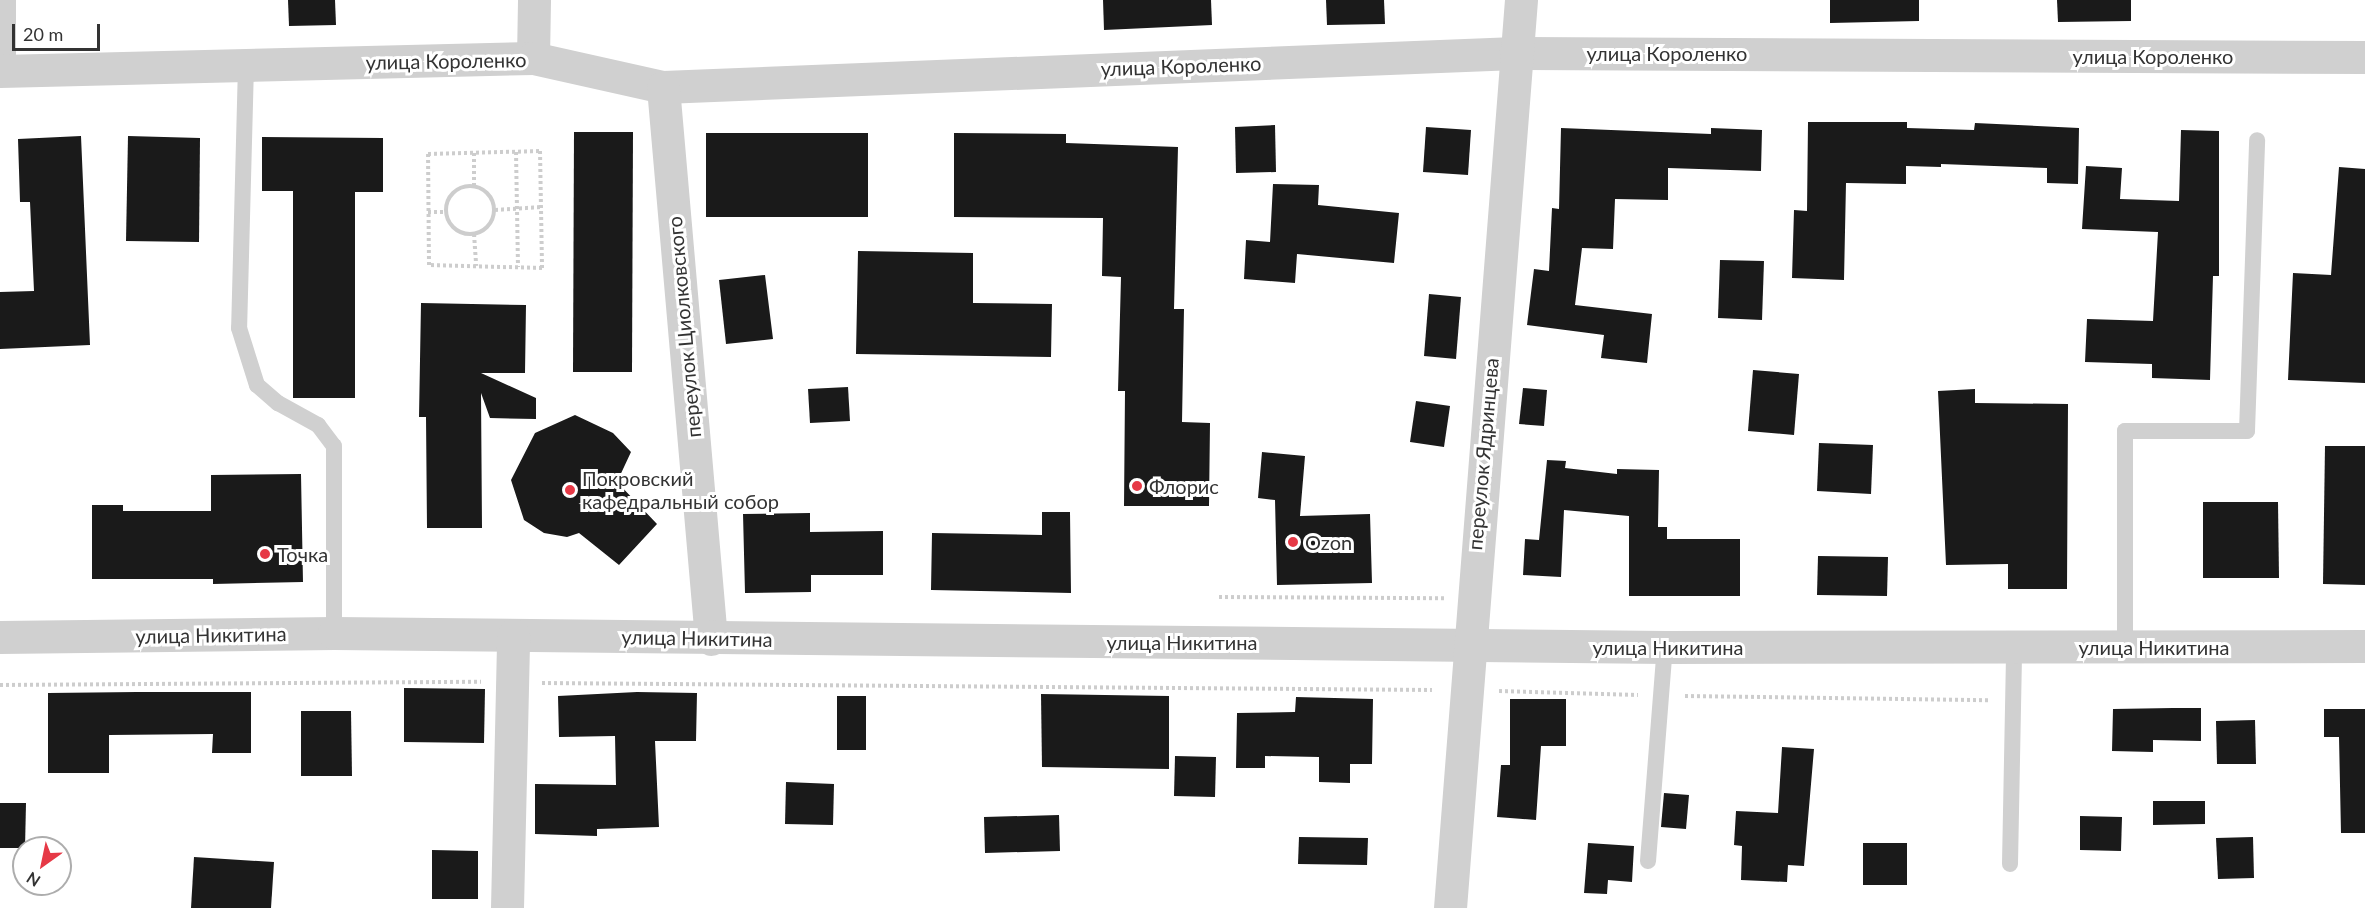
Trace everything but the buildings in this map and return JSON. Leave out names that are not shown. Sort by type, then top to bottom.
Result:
[{"type":"street","points":[[533,58],[534,0]]},
{"type":"street","name":"переулок Ядринцева","points":[[1450,908],[1515,53],[1521,0]]},
{"type":"street","name":"улица Короленко","points":[[4,71],[533,58],[663,87],[1515,53],[2365,57]]},
{"type":"street","name":"переулок Циолковского","points":[[663,87],[711,639]]},
{"type":"street","name":"улица Никитина","points":[[0,637],[334,633],[711,639],[1665,647],[2365,646]]},
{"type":"street","points":[[507,908],[513,635]]},
{"type":"lane","points":[[4,71],[8,0]]},
{"type":"lane","points":[[246,65],[239,328],[257,385],[278,403],[318,425],[334,446],[334,633]]},
{"type":"lane","points":[[2124,647],[2125,431],[2247,431],[2257,140]]},
{"type":"lane","points":[[1648,861],[1665,647]]},
{"type":"lane","points":[[2010,864],[2014,647]]},
{"type":"path","points":[[540,151],[542,268],[429,265],[428,154],[474,153],[540,151]]},
{"type":"path","points":[[516,152],[518,267]]},
{"type":"path","points":[[474,153],[474,186]]},
{"type":"path","points":[[474,186],[488,193],[495,210],[491,223],[474,234],[456,230],[446,212],[452,194],[474,186]]},
{"type":"path","points":[[495,210],[541,207]]},
{"type":"path","points":[[428,212],[446,212]]},
{"type":"path","points":[[474,234],[476,266]]},
{"type":"path","points":[[1219,597],[1446,598]]},
{"type":"path","points":[[0,685],[488,682]]},
{"type":"path","points":[[540,683],[1432,690]]},
{"type":"path","points":[[1489,690],[2013,701]]},
{"type":"place","name":"Флорис","points":[[1137,486]]},
{"type":"place","name":"Покровский кафедральный собор","points":[[570,490]]},
{"type":"place","name":"Ozon","points":[[1293,542]]},
{"type":"place","name":"Точка","points":[[265,554]]}]
